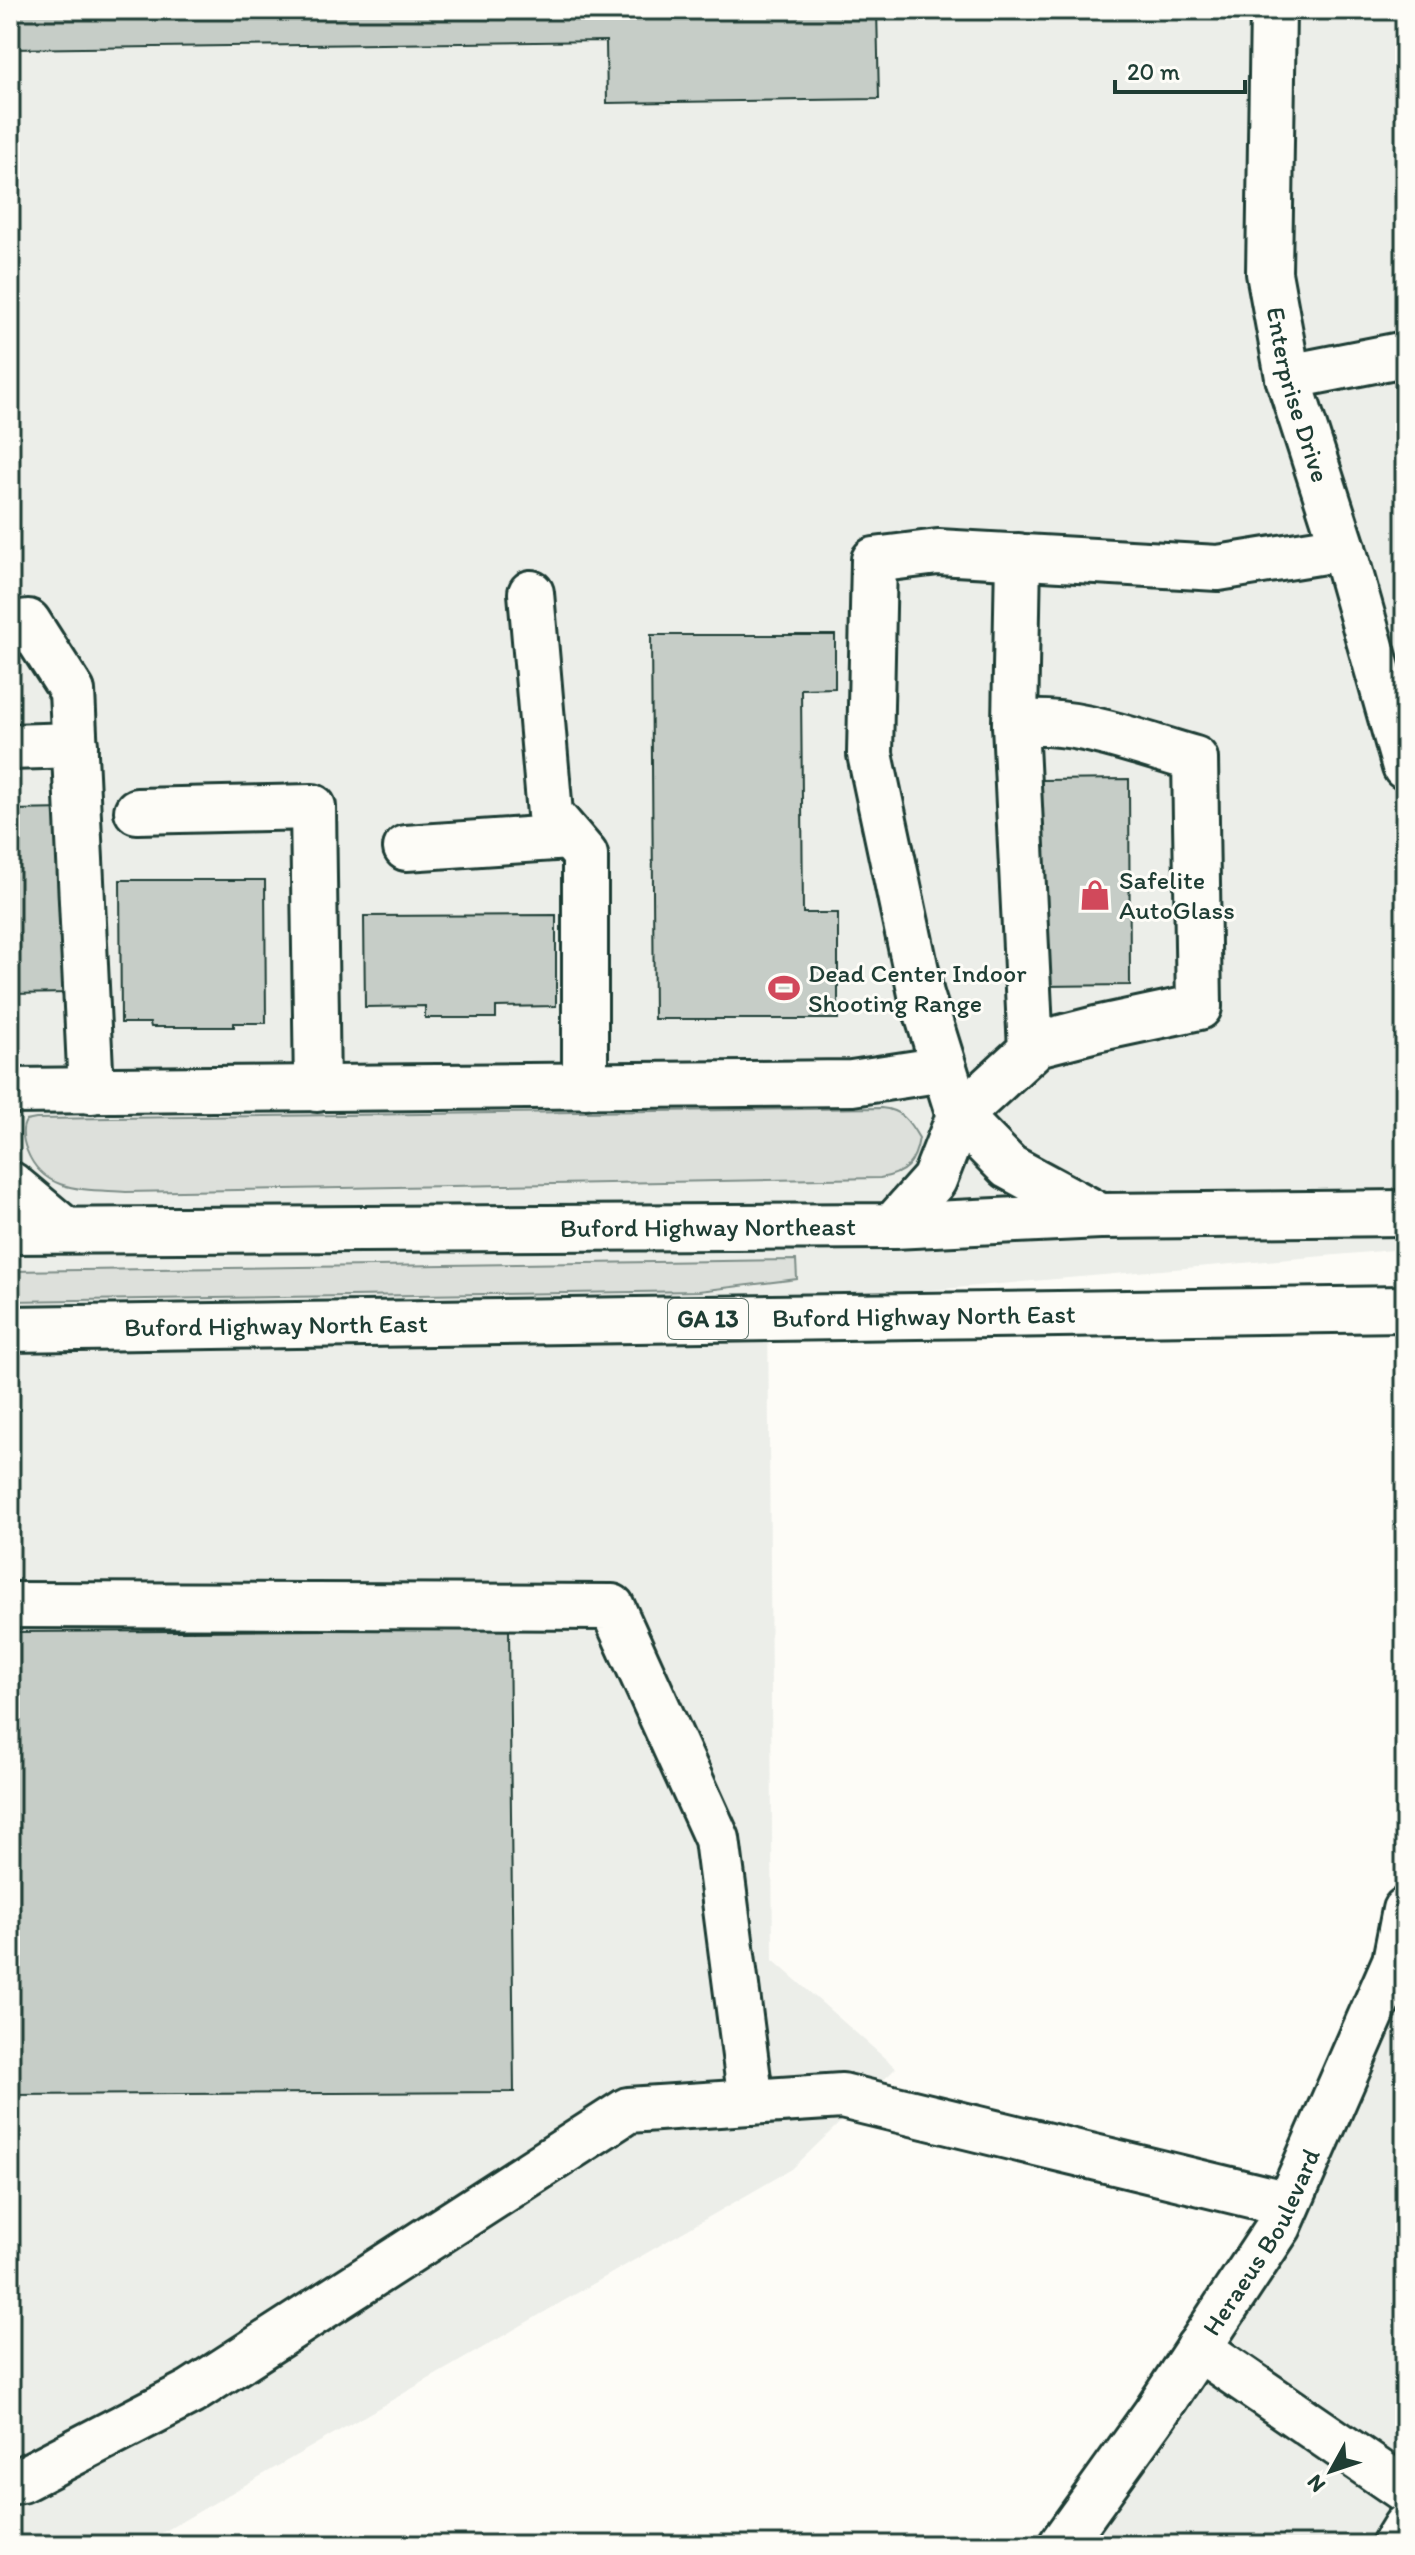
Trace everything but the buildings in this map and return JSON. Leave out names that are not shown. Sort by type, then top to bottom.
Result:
[{"type":"main road","name":"Enterprise Drive","points":[[1273,10],[1269,273],[1288,377],[1343,548],[1405,767]]},
{"type":"main road","points":[[1288,377],[1405,354]]},
{"type":"main road","points":[[1100,1216],[1009,1167],[959,1116],[921,994],[870,754],[874,560],[938,552],[1218,568],[1343,548]]},
{"type":"main road","points":[[1018,556],[1015,724],[1031,1050]]},
{"type":"main road","points":[[531,593],[550,814],[585,855],[585,1086]]},
{"type":"main road","points":[[10,624],[28,622],[72,691],[91,1091]]},
{"type":"main road","points":[[893,1226],[934,1180],[959,1116],[1037,1044],[1199,1007],[1195,759],[1073,725],[1015,724]]},
{"type":"main road","points":[[10,747],[75,745]]},
{"type":"main road","points":[[137,811],[313,807],[317,1089]]},
{"type":"main road","points":[[406,848],[569,837]]},
{"type":"main road","points":[[10,1091],[852,1083],[944,1069]]},
{"type":"main road","points":[[10,1184],[65,1230]]},
{"type":"main road","name":"Buford Highway Northeast","points":[[10,1231],[893,1226],[1100,1216],[1405,1213]]},
{"type":"main road","name":"Buford Highway North East","points":[[10,1329],[1405,1309]]},
{"type":"main road","points":[[10,1605],[612,1607],[717,1839],[751,2102]]},
{"type":"main road","name":"Heraeus Boulevard","points":[[1061,2545],[1155,2414],[1279,2226],[1395,1961],[1405,1910]]},
{"type":"main road","points":[[10,2482],[21,2480],[191,2392],[628,2110],[842,2096],[1288,2204]]},
{"type":"main road","points":[[1198,2348],[1405,2490]]},
{"type":"main road","points":[[1394,2545],[1405,2527]]},
{"type":"shaded area","points":[[10,10],[1405,10],[1405,1249],[768,1304],[773,1960],[896,2068],[792,2169],[141,2545],[10,2545]]},
{"type":"shaded area","points":[[881,1108],[904,1117],[919,1138],[915,1155],[907,1166],[896,1174],[880,1178],[126,1192],[82,1189],[55,1182],[34,1165],[23,1139],[24,1124],[36,1119]]},
{"type":"shaded area","points":[[796,1260],[797,1279],[699,1291],[10,1301],[10,1271]]},
{"type":"shaded area","points":[[1405,1987],[1405,2545],[1028,2545],[1211,2328]]},
{"type":"place","name":"Safelite AutoGlass","points":[[1095,895]]},
{"type":"place","name":"Dead Center Indoor Shooting Range","points":[[784,988]]}]
